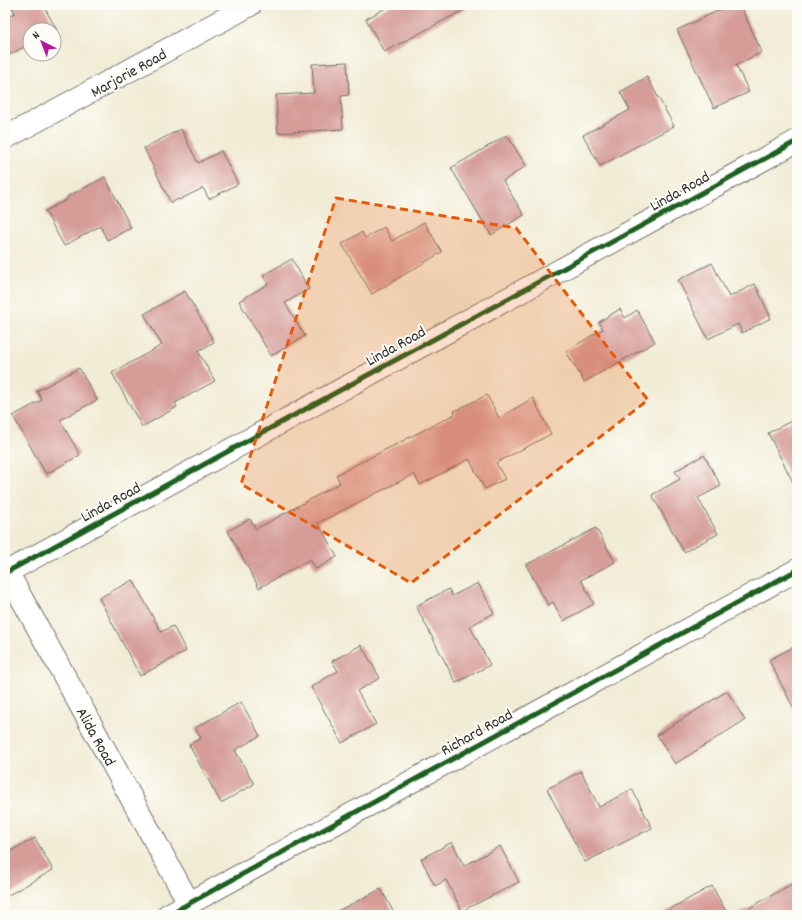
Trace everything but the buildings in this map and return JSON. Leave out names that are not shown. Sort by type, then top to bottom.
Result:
[{"type":"street","name":"Marjorie Road","points":[[5,138],[250,5]]},
{"type":"street","name":"Linda Road","points":[[6,571],[797,141]]},
{"type":"street","name":"Richard Road","points":[[168,915],[797,570]]},
{"type":"street","name":"Alida Road","points":[[6,571],[189,903]]},
{"type":"highlighted area","points":[[336,198],[516,228],[648,400],[411,583],[241,484]]},
{"type":"cycle path","points":[[5,573],[797,141]]},
{"type":"cycle path","points":[[168,915],[797,570]]}]
